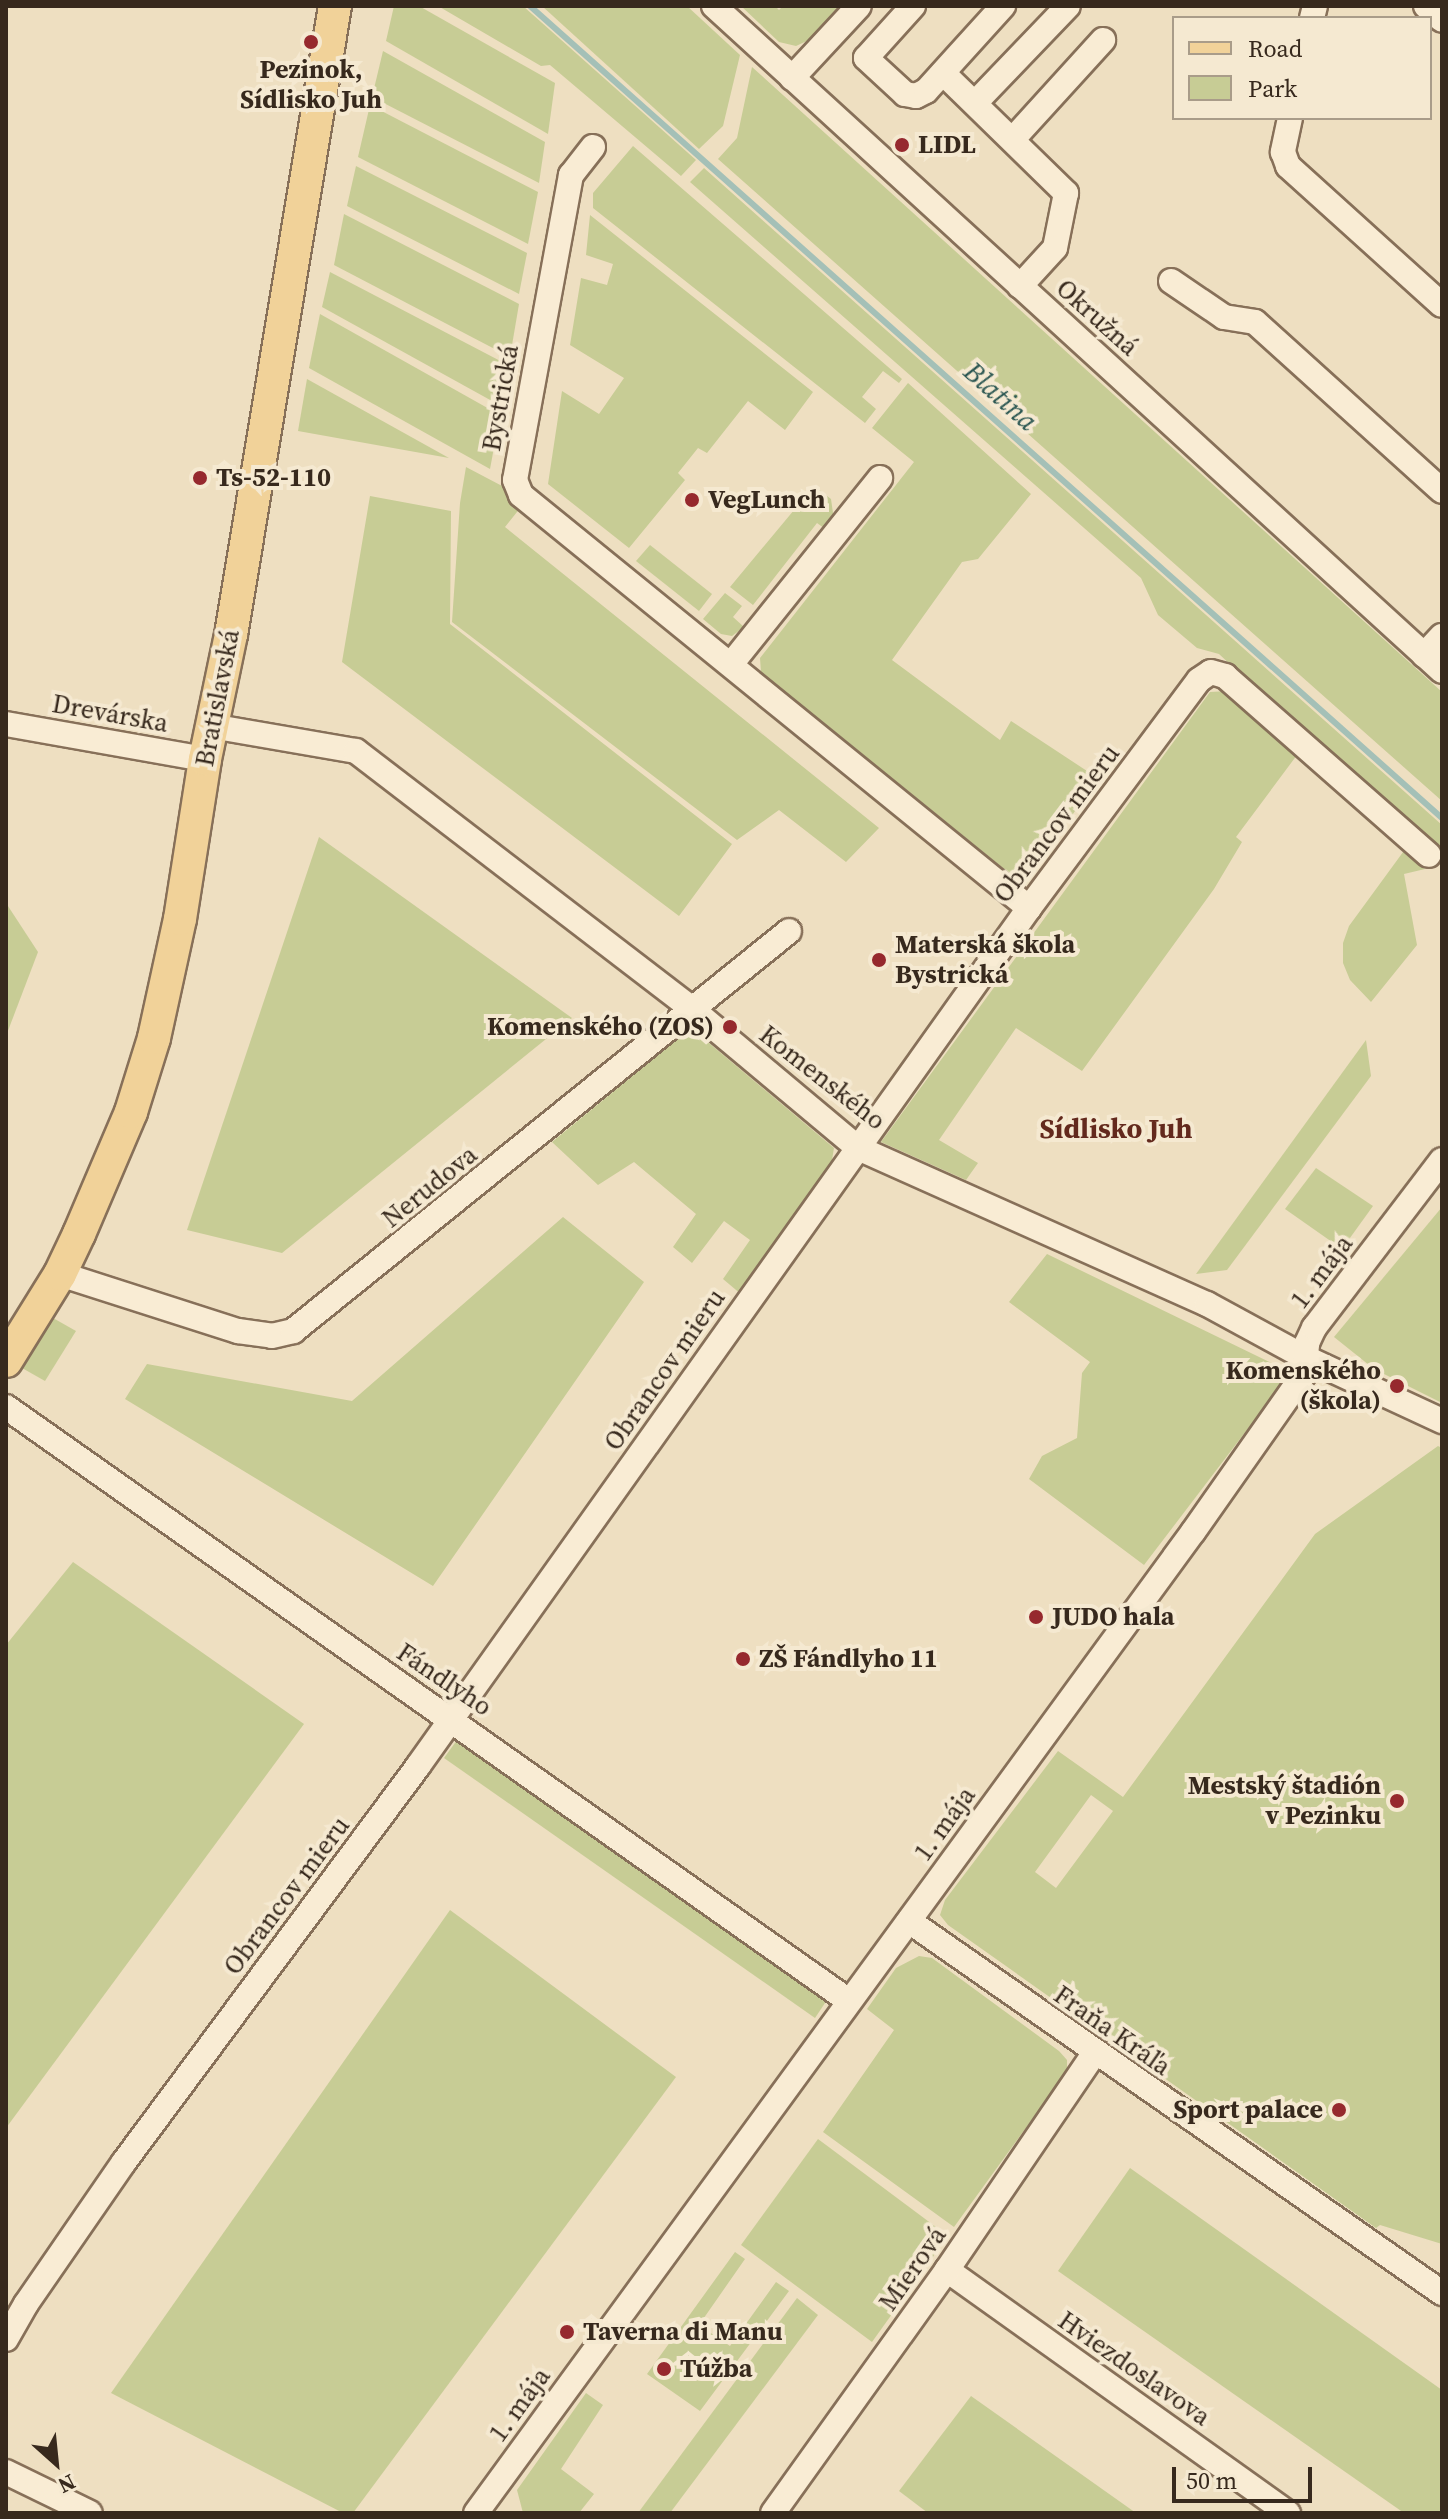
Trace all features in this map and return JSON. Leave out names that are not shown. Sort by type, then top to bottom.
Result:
[{"type":"main road","name":"Bratislavská","points":[[6,1361],[60,1274],[131,1112],[154,1038],[180,919],[205,759],[231,635],[335,6]]},
{"type":"street","name":"Okružná","points":[[714,6],[1433,663]]},
{"type":"street","points":[[792,78],[859,6]]},
{"type":"street","points":[[901,10],[866,58],[910,96],[921,95],[1003,6]]},
{"type":"street","points":[[975,103],[1068,6]]},
{"type":"street","points":[[1426,6],[1442,20]]},
{"type":"street","points":[[1013,139],[1103,40]]},
{"type":"street","points":[[943,73],[1059,184],[1067,198],[1055,248],[1020,286]]},
{"type":"street","points":[[1290,120],[1283,152],[1293,172],[1442,305]]},
{"type":"street","name":"Bystrická","points":[[593,147],[571,175],[515,480],[532,506],[732,663],[1029,908]]},
{"type":"street","points":[[1171,281],[1224,317],[1255,322],[1442,491]]},
{"type":"street","points":[[732,663],[880,478]]},
{"type":"street","points":[[1433,663],[1442,636]]},
{"type":"street","name":"Obrancov mieru","points":[[6,2339],[26,2304],[124,2162],[451,1718],[1029,908],[1199,680],[1211,672],[1225,676],[1429,855]]},
{"type":"street","name":"Drevárska","points":[[6,724],[205,759]]},
{"type":"street","name":"Komenského","points":[[211,726],[356,751],[693,1010],[858,1148],[1207,1304],[1306,1358],[1442,1421]]},
{"type":"street","name":"Nerudova","points":[[60,1274],[238,1331],[272,1336],[293,1331],[789,931]]},
{"type":"street","name":"1. mája","points":[[476,2513],[1246,1458],[1304,1374],[1307,1343],[1314,1328],[1442,1160]]},
{"type":"street","name":"Fándlyho","points":[[6,1407],[849,2001]]},
{"type":"street","name":"Fraňa Kráľa","points":[[909,1921],[1094,2054],[1442,2293]]},
{"type":"street","name":"Mierová","points":[[778,2511],[1094,2054]]},
{"type":"street","name":"Hviezdoslavova","points":[[947,2270],[1288,2513]]},
{"type":"street","points":[[6,2472],[90,2513]]},
{"type":"green space","points":[[394,6],[419,6],[555,83],[548,134],[386,41]]},
{"type":"green space","points":[[438,6],[523,6],[696,160],[681,176],[550,65],[541,66]]},
{"type":"green space","points":[[542,6],[687,6],[740,55],[723,126],[699,149]]},
{"type":"green space","points":[[741,6],[775,6],[779,10],[783,6],[841,6],[809,40],[796,46],[779,42]]},
{"type":"green space","points":[[383,51],[545,142],[539,183],[372,97]]},
{"type":"green space","points":[[752,67],[1442,692],[1442,801],[718,159],[737,138]]},
{"type":"green space","points":[[370,105],[538,192],[528,244],[358,157]]},
{"type":"green space","points":[[633,146],[902,379],[899,383],[883,371],[862,397],[876,409],[865,423],[593,208],[593,193]]},
{"type":"green space","points":[[356,166],[527,253],[519,294],[347,206]]},
{"type":"green space","points":[[704,168],[1442,825],[1442,861],[1219,654],[1197,648],[1158,615],[1141,578],[690,182]]},
{"type":"green space","points":[[344,214],[519,304],[510,357],[334,265]]},
{"type":"green space","points":[[590,215],[813,392],[785,430],[748,401],[707,453],[698,448],[678,473],[685,480],[629,548],[548,484],[562,391],[599,414],[624,378],[570,345],[581,278],[607,285],[613,264],[586,255]]},
{"type":"green space","points":[[330,272],[508,365],[501,406],[322,307]]},
{"type":"green space","points":[[320,314],[500,415],[490,469],[309,368]]},
{"type":"green space","points":[[307,379],[449,458],[298,431]]},
{"type":"green space","points":[[908,383],[1031,494],[978,559],[962,562],[892,660],[1000,740],[1011,721],[1087,771],[1095,781],[1025,886],[761,672],[760,658],[914,462],[872,428]]},
{"type":"green space","points":[[466,467],[504,487],[521,507],[505,527],[879,828],[846,862],[779,810],[737,840],[452,622],[460,503]]},
{"type":"green space","points":[[814,486],[831,499],[834,520],[828,531],[817,523],[753,605],[730,587]]},
{"type":"green space","points":[[370,496],[451,511],[450,624],[732,844],[679,916],[342,662]]},
{"type":"green space","points":[[650,545],[712,594],[699,611],[636,561]]},
{"type":"green space","points":[[725,593],[742,606],[733,617],[744,627],[732,636],[721,634],[703,619]]},
{"type":"green space","points":[[1228,691],[1300,751],[1236,837],[1242,842],[1214,889],[1082,1071],[1016,1028],[939,1140],[978,1163],[966,1180],[881,1142],[1210,692]]},
{"type":"green space","points":[[319,837],[572,1018],[282,1253],[187,1230]]},
{"type":"green space","points":[[1406,848],[1425,869],[1404,874],[1417,945],[1371,1002],[1350,980],[1343,963],[1343,943],[1349,926]]},
{"type":"green space","points":[[6,903],[38,952],[6,1036]]},
{"type":"green space","points":[[691,1028],[834,1148],[831,1166],[742,1295],[723,1279],[750,1240],[724,1221],[692,1263],[673,1247],[696,1214],[634,1162],[598,1185],[552,1142]]},
{"type":"green space","points":[[1366,1040],[1371,1076],[1227,1270],[1196,1274]]},
{"type":"green space","points":[[1316,1168],[1373,1206],[1342,1249],[1285,1209]]},
{"type":"green space","points":[[1442,1207],[1442,1403],[1374,1369],[1334,1337]]},
{"type":"green space","points":[[563,1217],[644,1282],[433,1586],[125,1399],[147,1364],[352,1401]]},
{"type":"green space","points":[[1047,1254],[1286,1370],[1282,1384],[1144,1565],[1029,1479],[1042,1456],[1077,1438],[1082,1373],[1090,1362],[1009,1302]]},
{"type":"green space","points":[[53,1318],[76,1331],[45,1381],[22,1368]]},
{"type":"green space","points":[[1438,1446],[1442,1448],[1442,2244],[1380,2225],[1376,2228],[948,1925],[940,1915],[945,1900],[1058,1751],[1123,1797],[1315,1534]],"holes":[[[1091,1795],[1113,1811],[1056,1888],[1035,1872]]]},
{"type":"green space","points":[[73,1562],[304,1724],[6,2128],[6,1645]]},
{"type":"green space","points":[[460,1736],[829,1997],[815,2018],[444,1758]]},
{"type":"green space","points":[[450,1910],[676,2077],[353,2513],[343,2513],[111,2393]]},
{"type":"green space","points":[[919,1956],[932,1958],[1067,2060],[1067,2071],[954,2227],[823,2132],[894,2030],[867,2009],[896,1968]]},
{"type":"green space","points":[[818,2139],[948,2236],[872,2342],[741,2245]]},
{"type":"green space","points":[[1130,2168],[1442,2390],[1442,2513],[1404,2513],[1058,2271]]},
{"type":"green space","points":[[735,2252],[745,2259],[699,2325],[730,2346],[776,2282],[789,2291],[700,2411],[647,2374]]},
{"type":"green space","points":[[797,2298],[818,2315],[670,2513],[638,2513]]},
{"type":"green space","points":[[586,2393],[603,2405],[561,2469],[594,2494],[579,2513],[523,2513],[517,2490]]},
{"type":"green space","points":[[971,2396],[1136,2513],[928,2513],[899,2491]]},
{"type":"waterway","name":"Blatina","points":[[530,6],[1442,818]]},
{"type":"place","name":"Pezinok, Sídlisko Juh","points":[[311,42]]},
{"type":"place","name":"LIDL","points":[[902,145]]},
{"type":"place","name":"Ts-52-110","points":[[200,478]]},
{"type":"place","name":"VegLunch","points":[[692,500]]},
{"type":"place","name":"Materská škola Bystrická","points":[[879,960]]},
{"type":"place","name":"Komenského (ZOS)","points":[[730,1027]]},
{"type":"place","name":"Komenského (škola)","points":[[1397,1386]]},
{"type":"place","name":"JUDO hala","points":[[1036,1617]]},
{"type":"place","name":"ZŠ Fándlyho 11","points":[[743,1659]]},
{"type":"place","name":"Mestský štadión v Pezinku","points":[[1397,1801]]},
{"type":"place","name":"Sport palace","points":[[1339,2110]]},
{"type":"place","name":"Taverna di Manu","points":[[567,2332]]},
{"type":"place","name":"Túžba","points":[[664,2369]]},
{"type":"district","name":"Sídlisko Juh","points":[[1116,1128]]}]
